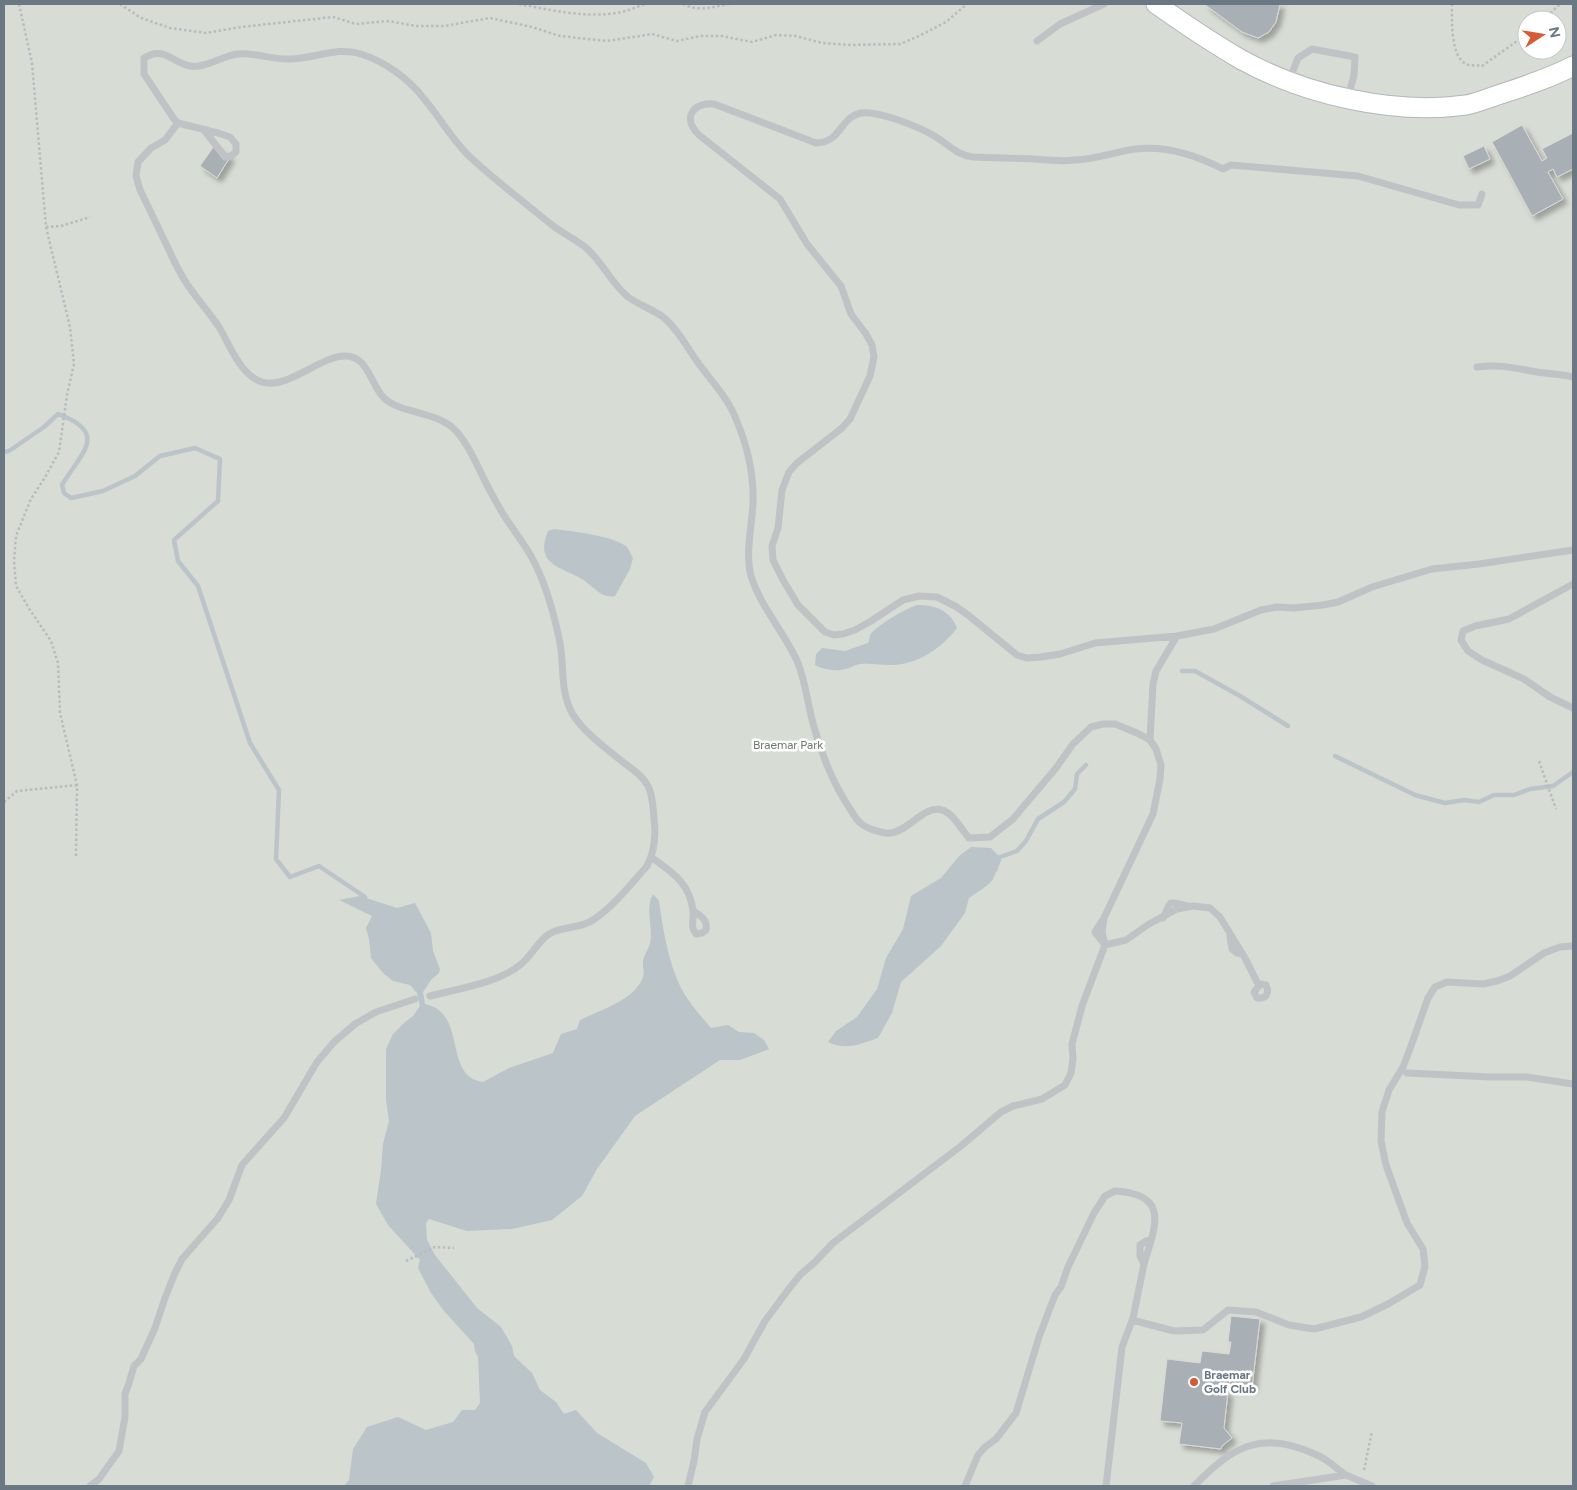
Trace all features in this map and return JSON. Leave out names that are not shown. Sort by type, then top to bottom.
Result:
[{"type":"street","points":[[1156,4],[1242,60],[1289,81],[1373,104],[1410,107],[1467,105],[1527,86],[1573,66]]},
{"type":"lane","points":[[1038,41],[1060,24],[1104,4]]},
{"type":"lane","points":[[1289,81],[1298,58],[1312,48],[1355,57],[1354,75],[1348,98]]},
{"type":"lane","points":[[204,130],[225,157],[232,156],[236,152],[236,144],[230,137],[178,122],[174,119],[144,74],[144,58],[149,54],[157,52],[164,54],[188,67],[211,64],[234,54],[250,54],[288,60],[342,51],[364,55],[388,67],[407,81],[424,99],[446,130],[470,157],[554,226],[586,248],[595,256],[615,284],[628,296],[665,318],[723,395],[736,417],[745,442],[753,484],[750,555],[752,576],[771,617],[787,640],[798,664],[814,729],[826,762],[851,812],[866,828],[888,834],[897,832],[930,809],[937,808],[947,811],[969,838],[990,837],[1013,819],[1056,768],[1073,744],[1091,728],[1103,724],[1115,724],[1150,740],[1156,749],[1160,765],[1160,779],[1153,814],[1104,918],[1095,932],[1096,936],[1105,945]]},
{"type":"lane","points":[[1482,194],[1478,205],[1459,205],[1358,176],[1231,165],[1223,169],[1209,161],[1180,151],[1154,149],[1138,149],[1073,161],[972,156],[955,151],[927,132],[886,116],[872,114],[861,113],[850,117],[833,139],[823,143],[816,143],[714,104],[707,103],[698,106],[691,115],[690,122],[699,135],[780,199],[806,244],[841,286],[852,314],[872,345],[874,357],[870,376],[850,419],[842,428],[797,463],[789,472],[782,490],[778,528],[772,546],[773,560],[798,605],[825,632],[834,635],[844,634],[871,621],[903,600],[919,596],[937,597],[955,606],[1017,655],[1027,658],[1060,654],[1095,643],[1177,636],[1214,629],[1261,610],[1277,607],[1294,608],[1338,602],[1372,587],[1432,569],[1573,550]]},
{"type":"lane","points":[[178,122],[165,140],[151,148],[138,162],[136,176],[140,190],[187,284],[217,324],[245,370],[264,383],[275,383],[286,380],[335,357],[354,357],[369,371],[375,385],[385,399],[393,404],[436,418],[459,434],[505,518],[531,556],[543,582],[559,638],[565,696],[572,714],[592,735],[634,770],[648,785],[655,826],[654,847],[648,866],[593,920],[573,928],[555,931],[548,935],[540,941],[520,965],[506,974],[430,996]]},
{"type":"lane","points":[[1478,367],[1492,365],[1515,366],[1573,377]]},
{"type":"lane","points":[[1573,584],[1509,619],[1475,626],[1463,631],[1461,640],[1468,650],[1482,660],[1524,679],[1550,697],[1573,708]]},
{"type":"lane","points":[[1150,740],[1153,684],[1156,671],[1177,636]]},
{"type":"lane","points":[[651,858],[670,870],[681,880],[693,910]]},
{"type":"lane","points":[[1105,945],[1126,940],[1149,924],[1177,909],[1193,906],[1210,908],[1220,917],[1243,954],[1259,986]]},
{"type":"lane","points":[[688,1486],[697,1439],[705,1412],[744,1359],[776,1306],[800,1275],[847,1232],[961,1146],[1001,1112],[1013,1106],[1042,1099],[1065,1085],[1071,1073],[1072,1044],[1080,1013],[1105,945]]},
{"type":"lane","points":[[1132,1320],[1174,1331],[1203,1330],[1228,1310],[1256,1312],[1289,1325],[1314,1329],[1345,1323],[1361,1317],[1420,1285],[1425,1266],[1423,1249],[1407,1223],[1386,1165],[1381,1141],[1382,1112],[1389,1090],[1403,1066],[1428,998],[1434,987],[1446,982],[1483,984],[1497,981],[1510,976],[1544,953],[1560,947],[1573,946]]},
{"type":"lane","points":[[90,1486],[99,1478],[119,1451],[125,1417],[126,1394],[134,1366],[141,1359],[156,1328],[165,1298],[182,1259],[218,1218],[229,1200],[242,1165],[284,1118],[317,1062],[334,1042],[355,1024],[376,1012],[415,999]]},
{"type":"lane","points":[[1408,1073],[1492,1078],[1527,1077],[1573,1084]]},
{"type":"lane","points":[[965,1486],[978,1455],[984,1447],[996,1439],[1016,1413],[1039,1337],[1055,1295],[1061,1287],[1086,1227],[1105,1196],[1115,1191],[1123,1191],[1142,1196],[1150,1201],[1155,1214],[1155,1225],[1151,1240],[1140,1245],[1140,1256],[1144,1264],[1132,1320],[1122,1347],[1106,1486]]},
{"type":"lane","points":[[1194,1486],[1216,1464],[1241,1448],[1262,1442],[1289,1444],[1319,1455],[1346,1475],[1372,1486]]},
{"type":"lane","points":[[1273,1486],[1346,1475]]},
{"type":"path","points":[[19,4],[32,63],[46,227],[70,327],[74,364],[67,395],[59,452],[31,499],[16,536],[14,561],[16,586],[51,640],[58,663],[60,714],[77,785],[76,856]]},
{"type":"path","points":[[120,4],[141,18],[170,28],[206,33],[333,17],[356,24],[388,21],[416,26],[461,24],[490,18],[532,27],[560,36],[606,41],[652,34],[677,41],[700,36],[722,36],[752,42],[776,35],[796,36],[822,43],[851,45],[900,44],[946,22],[967,4]]},
{"type":"path","points":[[519,4],[563,13],[591,15],[618,13],[646,4]]},
{"type":"path","points":[[683,4],[691,8],[705,9],[729,4]]},
{"type":"path","points":[[1452,4],[1452,36],[1458,55],[1466,64],[1482,66],[1517,41]]},
{"type":"path","points":[[46,227],[61,226],[90,217]]},
{"type":"path","points":[[1539,761],[1556,809]]},
{"type":"path","points":[[4,802],[17,791],[77,785]]},
{"type":"path","points":[[406,1261],[435,1248],[454,1248]]},
{"type":"path","points":[[1358,1480],[1365,1468],[1372,1431]]},
{"type":"green space","name":"Braemar Park","points":[[4,4],[1573,4],[1573,1486],[4,1486]]},
{"type":"shaded area","points":[[554,529],[603,537],[627,547],[633,558],[630,569],[615,596],[607,596],[595,590],[585,581],[561,569],[548,559],[544,543],[548,531]]},
{"type":"shaded area","points":[[917,605],[930,606],[941,610],[950,617],[957,628],[944,642],[928,654],[910,662],[891,665],[860,664],[838,670],[825,669],[815,665],[816,654],[822,648],[845,651],[868,643],[870,635],[885,622]]},
{"type":"shaded area","points":[[971,847],[991,848],[1000,857],[994,877],[987,886],[969,898],[965,913],[941,946],[901,982],[892,1013],[878,1038],[847,1046],[828,1042],[836,1031],[857,1017],[877,989],[886,958],[903,929],[911,896],[941,878],[959,856]]},
{"type":"shaded area","points":[[653,894],[659,901],[664,934],[676,978],[691,1004],[711,1028],[728,1025],[739,1032],[754,1033],[764,1040],[769,1049],[740,1060],[720,1060],[635,1116],[597,1169],[582,1196],[552,1220],[512,1229],[467,1231],[429,1219],[426,1223],[427,1240],[435,1255],[477,1308],[501,1327],[512,1346],[514,1356],[532,1373],[540,1390],[556,1402],[564,1414],[576,1410],[597,1433],[646,1463],[654,1477],[649,1486],[344,1486],[349,1480],[353,1449],[367,1427],[398,1417],[426,1430],[453,1422],[462,1410],[475,1410],[480,1403],[478,1357],[474,1344],[444,1311],[431,1293],[418,1268],[420,1260],[388,1225],[376,1204],[383,1144],[389,1121],[386,1099],[386,1049],[393,1034],[413,1016],[420,1006],[417,993],[410,985],[393,981],[383,973],[371,958],[366,928],[372,916],[339,900],[360,896],[397,908],[415,903],[431,933],[433,951],[440,969],[439,973],[431,980],[423,992],[425,1004],[436,1008],[449,1023],[464,1071],[472,1079],[483,1082],[509,1068],[553,1053],[561,1034],[577,1029],[580,1020],[616,1003],[633,992],[644,975],[643,961],[651,940],[649,909]]},
{"type":"building","points":[[1204,4],[1280,4],[1276,22],[1269,32],[1258,38],[1242,32]]},
{"type":"building","points":[[1522,125],[1542,161],[1547,158],[1542,149],[1573,133],[1573,169],[1557,177],[1553,169],[1548,172],[1563,199],[1532,216],[1492,142]]},
{"type":"building","points":[[214,146],[230,157],[217,178],[200,166]]},
{"type":"building","points":[[1484,146],[1490,159],[1469,169],[1463,156]]},
{"type":"building","name":"Braemar Golf Club","points":[[1231,1316],[1260,1319],[1252,1387],[1229,1384],[1230,1381],[1224,1380],[1223,1391],[1228,1392],[1224,1428],[1232,1438],[1221,1449],[1179,1444],[1182,1423],[1160,1421],[1167,1359],[1200,1363],[1202,1351],[1229,1354],[1231,1342],[1228,1342]]},
{"type":"waterway","points":[[4,452],[9,451],[44,427],[58,414],[74,421],[83,429],[87,436],[87,445],[62,485],[64,493],[71,498],[103,491],[135,476],[160,456],[195,448],[220,459],[218,501],[174,540],[178,561],[198,586],[250,743],[279,790],[276,859],[290,877],[319,866],[365,897]]},
{"type":"waterway","points":[[1182,671],[1195,671],[1288,726]]},
{"type":"waterway","points":[[1335,756],[1415,795],[1445,803],[1464,800],[1479,802],[1494,795],[1514,795],[1530,789],[1553,786],[1573,772]]},
{"type":"waterway","points":[[990,871],[995,870],[1000,857],[1017,851],[1026,841],[1038,819],[1064,802],[1075,789],[1077,774],[1086,765]]},
{"type":"place","name":"Braemar Golf Club","points":[[1194,1382]]}]
